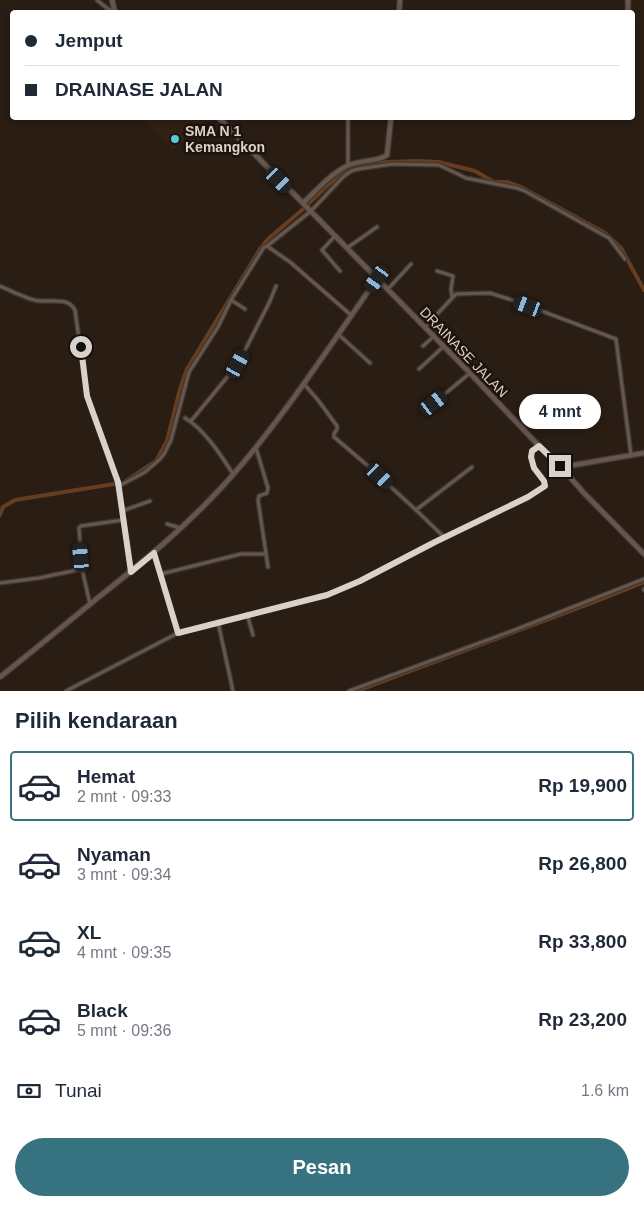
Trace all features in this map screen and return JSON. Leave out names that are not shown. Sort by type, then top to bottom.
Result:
[{"type":"main road","name":"DRAINASE JALAN","points":[[221,120],[470,373],[644,554]]},
{"type":"main road","points":[[303,203],[334,174],[348,165],[360,161],[383,158],[387,155],[391,120]]},
{"type":"main road","points":[[0,677],[154,553],[233,474],[256,447],[303,384],[377,279]]},
{"type":"main road","points":[[560,466],[644,453]]},
{"type":"street","points":[[97,0],[110,10]]},
{"type":"street","points":[[348,120],[348,165]]},
{"type":"street","points":[[119,484],[146,472],[164,454],[171,440],[189,372],[218,327],[231,300],[264,247],[311,210],[351,171],[392,164],[439,164],[466,178],[525,191],[609,238],[626,259]]},
{"type":"street","points":[[347,248],[377,227]]},
{"type":"street","points":[[335,236],[322,250],[340,271]]},
{"type":"street","points":[[267,246],[290,262],[351,315]]},
{"type":"street","points":[[388,289],[412,264]]},
{"type":"street","points":[[437,272],[454,276],[451,289],[452,297]]},
{"type":"street","points":[[0,286],[32,300],[63,301],[73,307],[79,331],[87,396],[119,484],[131,572]]},
{"type":"street","points":[[191,421],[238,364],[276,286]]},
{"type":"street","points":[[424,327],[452,297],[460,293],[490,294],[515,301],[616,339],[631,455]]},
{"type":"street","points":[[231,300],[245,309]]},
{"type":"street","points":[[338,334],[370,363]]},
{"type":"street","points":[[423,346],[433,337]]},
{"type":"street","points":[[419,369],[443,347]]},
{"type":"street","points":[[434,403],[470,373]]},
{"type":"street","points":[[303,384],[314,395],[337,426],[334,438],[367,465],[444,537]]},
{"type":"street","points":[[185,418],[191,421],[217,449],[233,474]]},
{"type":"street","points":[[66,691],[178,633],[327,595],[360,581],[444,537],[528,497],[544,487],[545,483],[535,470],[531,457],[532,451],[539,446]]},
{"type":"street","points":[[256,447],[268,486],[267,493],[259,496],[258,500],[268,567]]},
{"type":"street","points":[[416,510],[431,496],[472,467]]},
{"type":"street","points":[[122,511],[150,501]]},
{"type":"street","points":[[90,604],[82,569],[79,528],[81,526],[123,520]]},
{"type":"street","points":[[167,524],[181,528]]},
{"type":"street","points":[[154,553],[178,633]]},
{"type":"street","points":[[161,574],[240,554],[266,554]]},
{"type":"street","points":[[0,583],[39,578],[82,569]]},
{"type":"street","points":[[349,691],[644,579]]},
{"type":"street","points":[[247,614],[253,635]]},
{"type":"street","points":[[218,622],[233,691]]},
{"type":"shaded area","name":"SMA N 1 Kemangkon","points":[[144,120],[210,120],[173,150]]},
{"type":"waterway","points":[[126,481],[156,461],[167,441],[187,369],[260,249],[268,239],[329,184],[353,167],[387,162],[439,162],[475,171],[494,182],[507,182],[521,187],[605,233],[621,248],[644,290]]},
{"type":"waterway","points":[[0,515],[3,507],[15,500],[120,483]]},
{"type":"waterway","points":[[357,691],[644,582]]},
{"type":"place","name":"SMA N 1 Kemangkon","points":[[175,139]]},
{"type":"route","points":[[81,347],[87,396],[119,486],[131,572],[154,553],[178,633],[327,595],[360,581],[528,497],[545,486],[532,461],[532,451],[539,446],[560,466]]}]
